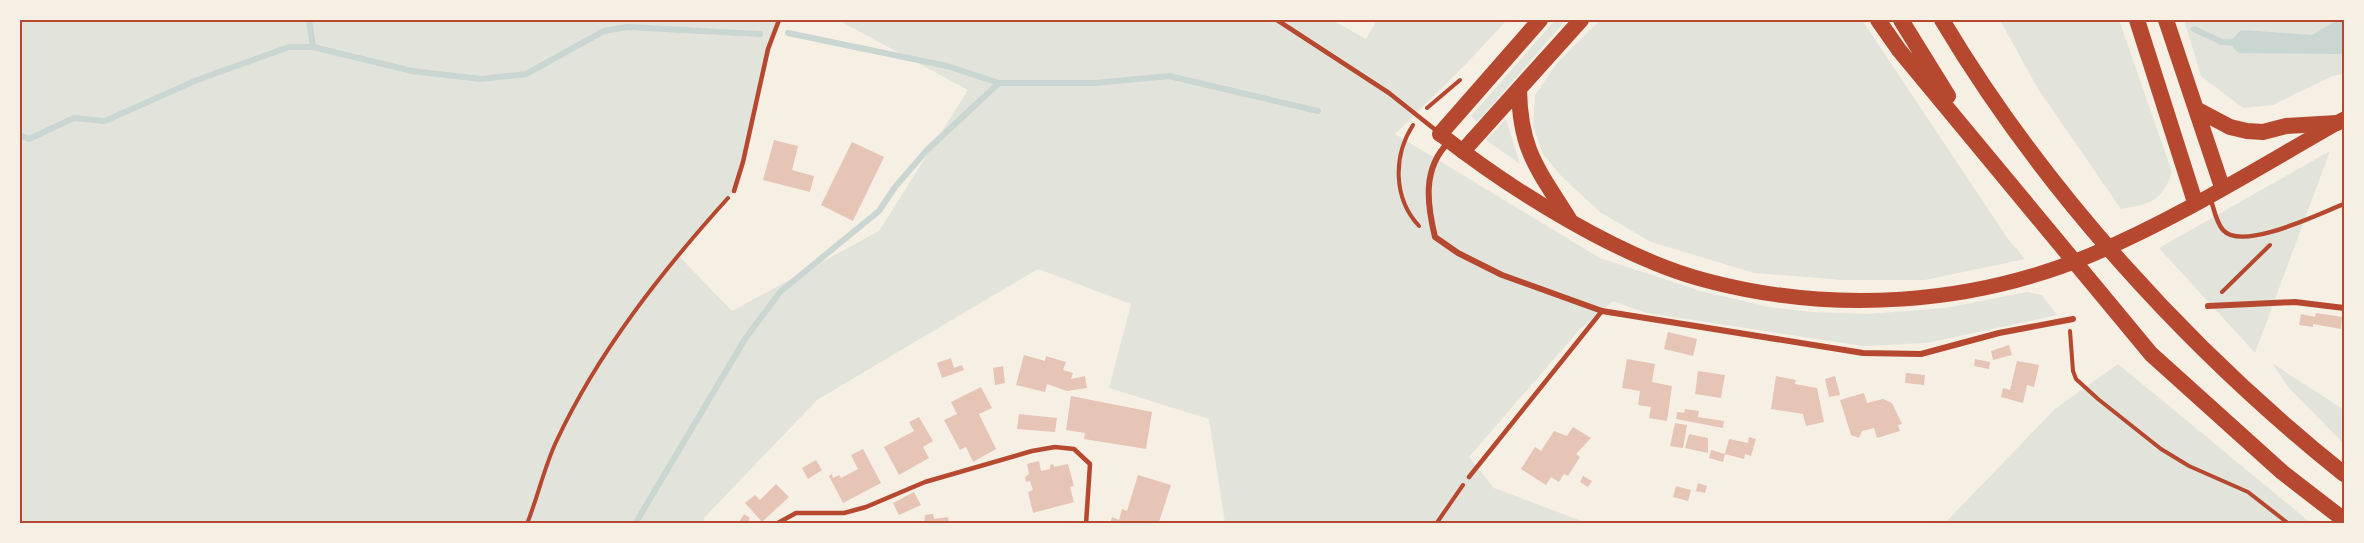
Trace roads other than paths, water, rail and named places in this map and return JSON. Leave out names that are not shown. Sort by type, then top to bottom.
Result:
[{"type":"highway","points":[[1445,137],[1540,20]]},
{"type":"highway","points":[[1463,151],[1581,20]]},
{"type":"highway","points":[[1878,20],[1899,50],[2151,354],[2282,472],[2344,520]]},
{"type":"highway","points":[[1901,20],[1982,150]]},
{"type":"highway","points":[[1942,20],[2011,123],[2127,268],[2198,344],[2248,392],[2344,474]]},
{"type":"highway","points":[[2137,20],[2209,195]]},
{"type":"highway","points":[[2166,20],[2196,109],[2209,195]]},
{"type":"highway","points":[[1519,89],[1520,123],[1531,159],[1569,219]]},
{"type":"highway","points":[[2196,109],[2230,127],[2247,131],[2264,132],[2286,126],[2341,121]]},
{"type":"main road","points":[[1445,137],[1569,219],[1646,259],[1706,280],[1772,295],[1865,301],[1944,294],[2024,278],[2091,255],[2141,232],[2341,121]]},
{"type":"street","points":[[1445,137],[1430,170],[1429,212],[1435,237],[1458,253],[1502,275],[1602,311],[1863,354],[1921,354],[1999,333],[2073,319]]},
{"type":"street","points":[[2208,306],[2259,302],[2344,308]]},
{"type":"lane","points":[[734,191],[743,162],[768,49],[779,20]]},
{"type":"lane","points":[[1277,20],[1419,116],[1445,137]]},
{"type":"lane","points":[[2209,195],[2223,230],[2234,237],[2247,238],[2290,226],[2344,204]]},
{"type":"lane","points":[[1468,477],[1602,311]]},
{"type":"lane","points":[[776,524],[796,513],[844,513],[855,510],[950,473],[1055,447],[1074,449],[1090,464],[1086,524]]},
{"type":"waterway","points":[[309,20],[313,47],[412,71],[481,79],[526,74],[604,31],[627,27],[760,34]]},
{"type":"waterway","points":[[2194,29],[2222,42],[2238,43]]},
{"type":"waterway","points":[[788,33],[947,66],[999,83]]},
{"type":"waterway","points":[[20,135],[29,139],[74,118],[105,121],[197,80],[289,47],[313,47]]},
{"type":"waterway","points":[[635,524],[745,339],[780,292],[879,211],[895,187],[927,150],[999,83],[1095,83],[1169,76],[1318,111]]}]
